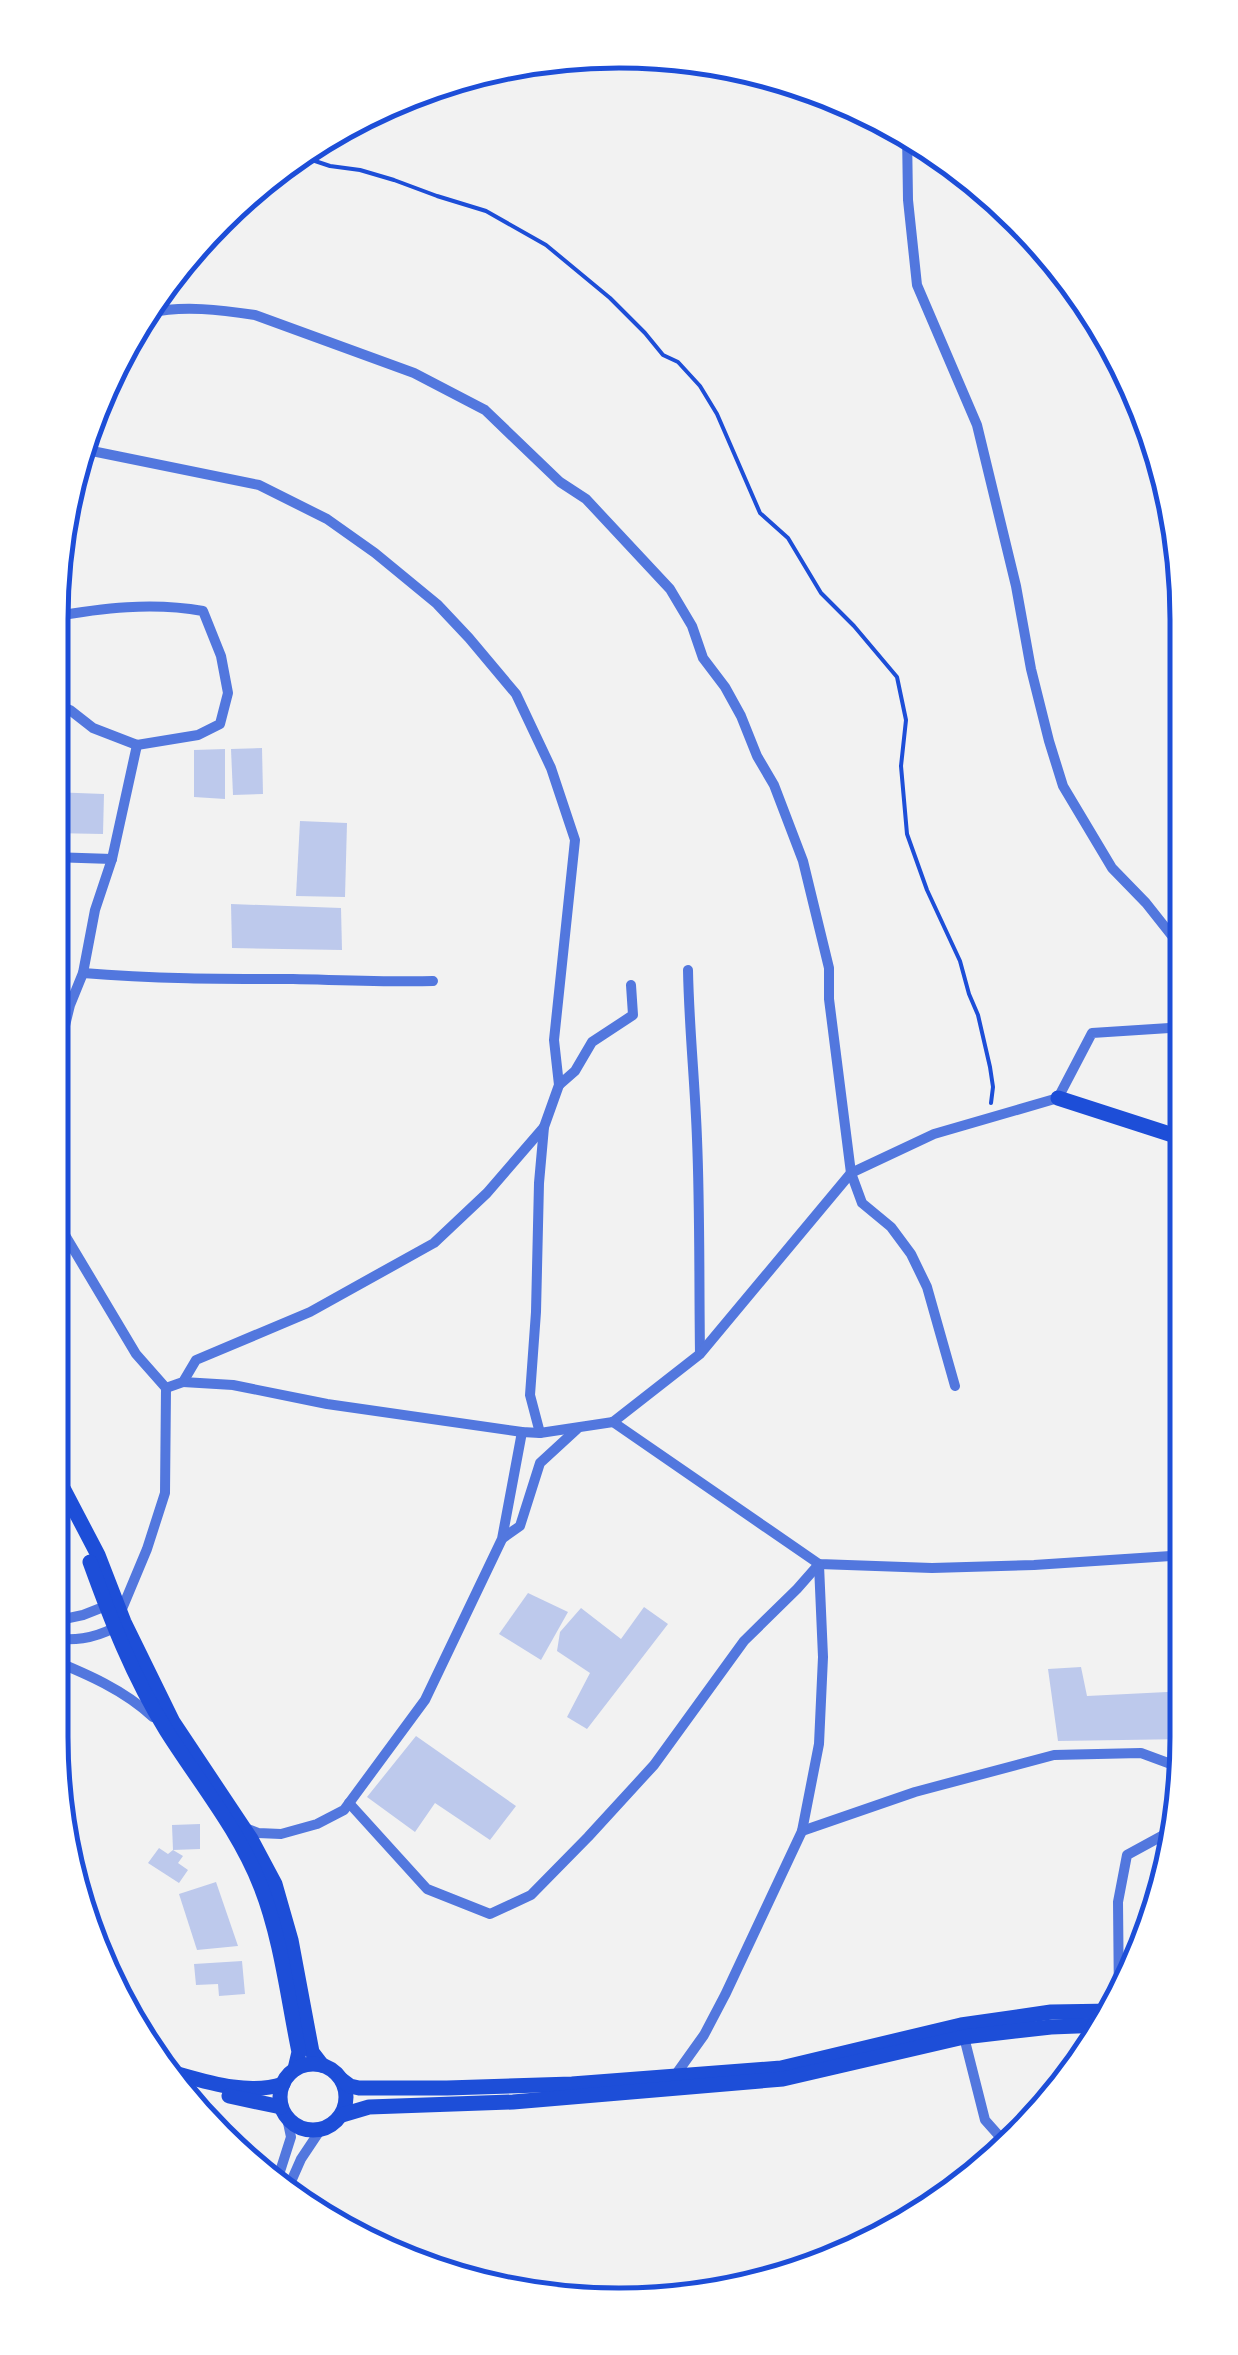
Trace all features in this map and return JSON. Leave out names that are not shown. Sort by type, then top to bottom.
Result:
[{"type":"main road","points":[[1058,1098],[1170,1135]]},
{"type":"main road","points":[[68,1498],[98,1555],[114,1612],[173,1722],[244,1828],[275,1884],[292,1940],[312,2052],[322,2065],[350,2086],[572,2084],[781,2068],[960,2025],[1051,2012],[1097,2011]]},
{"type":"main road","points":[[68,1520],[90,1559],[164,1726],[240,1844],[262,1890],[299,2052],[295,2069]]},
{"type":"main road","points":[[342,2115],[369,2108],[513,2102],[782,2079],[964,2037],[1088,2026]]},
{"type":"main road","points":[[183,2075],[244,2090],[270,2089],[282,2084],[295,2069],[322,2065]]},
{"type":"main road","points":[[194,2088],[284,2112],[302,2128],[322,2129],[342,2115],[347,2098],[342,2080]]},
{"type":"main road","points":[[282,2084],[280,2100],[284,2112]]},
{"type":"street","points":[[907,149],[917,284],[977,425],[1044,723],[1063,786],[1112,868],[1170,934]]},
{"type":"street","points":[[162,310],[255,315],[414,372],[485,410],[560,482],[586,499],[670,589],[692,626],[703,658],[741,716],[756,756],[774,785],[803,861],[829,968],[829,999],[851,1173],[862,1203],[891,1227],[919,1269],[955,1386]]},
{"type":"street","points":[[94,452],[259,485],[327,519],[437,604],[469,638],[516,694],[552,768],[575,840],[554,1040],[559,1085],[544,1127],[530,1396],[540,1432]]},
{"type":"street","points":[[68,614],[172,606],[203,610],[221,656],[228,693],[220,724],[198,735],[137,745],[93,728],[68,709]]},
{"type":"street","points":[[68,1013],[112,858],[137,745]]},
{"type":"street","points":[[68,857],[112,858]]},
{"type":"street","points":[[688,970],[698,1143],[700,1354]]},
{"type":"street","points":[[82,972],[207,980],[433,981]]},
{"type":"street","points":[[559,1085],[575,1071],[592,1042],[633,1015],[631,984]]},
{"type":"street","points":[[166,1388],[183,1382],[233,1385],[327,1404],[522,1432],[613,1422],[700,1354],[851,1173],[934,1134],[1058,1098],[1092,1033],[1170,1027]]},
{"type":"street","points":[[183,1382],[196,1360],[310,1312],[434,1243],[486,1193],[544,1127]]},
{"type":"street","points":[[68,1242],[136,1354],[166,1388],[165,1494],[148,1548],[114,1612],[95,1637],[68,1639]]},
{"type":"street","points":[[613,1422],[818,1564],[932,1568],[1170,1555]]},
{"type":"street","points":[[502,1539],[520,1526],[540,1463],[578,1427]]},
{"type":"street","points":[[244,1828],[270,1834],[300,1830],[333,1818],[344,1810],[425,1700],[502,1539],[522,1432]]},
{"type":"street","points":[[349,1803],[427,1888],[490,1914],[530,1895],[654,1766],[744,1641],[818,1564]]},
{"type":"street","points":[[674,2077],[704,2035],[725,1995],[802,1831],[819,1744],[823,1657],[818,1564]]},
{"type":"street","points":[[68,1619],[114,1612]]},
{"type":"street","points":[[68,1668],[114,1688],[164,1726]]},
{"type":"street","points":[[802,1831],[915,1792],[1054,1755],[1141,1754],[1169,1764]]},
{"type":"street","points":[[1118,1971],[1118,1902],[1126,1854],[1161,1837]]},
{"type":"street","points":[[964,2037],[985,2120],[999,2136]]},
{"type":"street","points":[[280,2172],[291,2137],[284,2112]]},
{"type":"street","points":[[292,2180],[322,2129]]},
{"type":"path","points":[[313,160],[360,170],[486,210],[546,245],[610,298],[664,355],[678,362],[700,386],[717,414],[760,513],[788,538],[821,593],[897,677],[906,720],[901,766],[908,834],[978,1015],[992,1077],[991,1108],[996,1116]]},
{"type":"building","points":[[262,748],[263,794],[233,795],[231,749]]},
{"type":"building","points":[[225,749],[225,799],[194,797],[194,750]]},
{"type":"building","points":[[68,793],[104,794],[103,834],[68,833]]},
{"type":"building","points":[[300,821],[347,823],[345,897],[296,896]]},
{"type":"building","points":[[231,904],[341,908],[342,950],[232,948]]},
{"type":"building","points":[[528,1593],[568,1612],[541,1660],[499,1634]]},
{"type":"building","points":[[644,1607],[668,1624],[587,1729],[567,1717],[590,1673],[557,1651],[560,1632],[581,1608],[621,1639]]},
{"type":"building","points":[[1081,1667],[1087,1696],[1170,1692],[1170,1739],[1058,1741],[1048,1669]]},
{"type":"building","points":[[416,1736],[516,1806],[490,1840],[435,1803],[415,1832],[367,1797]]},
{"type":"building","points":[[200,1824],[200,1849],[173,1850],[172,1825]]},
{"type":"building","points":[[159,1848],[183,1856],[178,1863],[188,1870],[179,1883],[148,1863]]},
{"type":"building","points":[[216,1882],[238,1946],[197,1950],[179,1894]]},
{"type":"building","points":[[242,1961],[245,1994],[219,1996],[218,1984],[196,1985],[194,1964]]}]
